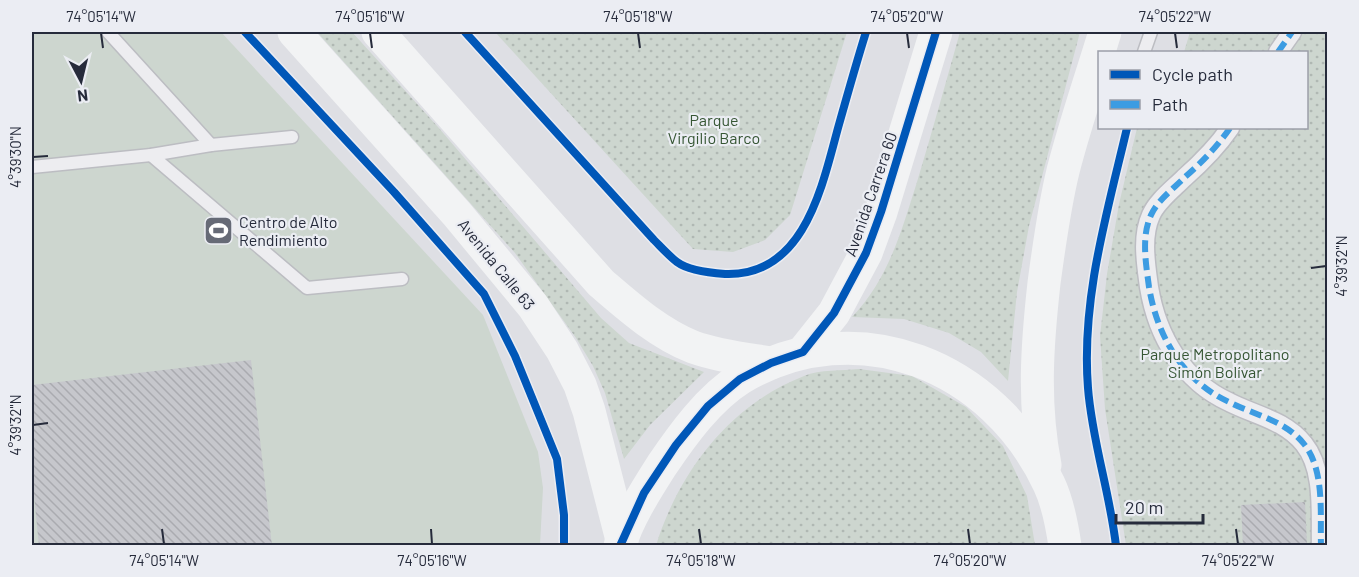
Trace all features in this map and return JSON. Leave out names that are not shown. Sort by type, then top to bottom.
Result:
[{"type":"main road","name":"Avenida Calle 63","points":[[294,32],[464,222],[533,306],[562,350],[580,385],[589,411],[621,543]]},
{"type":"main road","points":[[378,32],[601,283],[627,306],[659,329],[694,347],[771,363]]},
{"type":"main road","name":"Avenida Carrera 60","points":[[803,352],[834,313],[866,254],[936,32]]},
{"type":"main road","points":[[1101,51],[1105,32]]},
{"type":"main road","points":[[1065,546],[1061,519],[1049,484],[1039,433],[1036,400],[1038,336],[1049,247],[1063,171],[1094,82],[1098,64]]},
{"type":"main road","points":[[621,543],[644,493],[676,445],[708,406],[740,379],[771,363],[803,352],[832,349],[868,350],[909,357],[949,373],[987,400],[1018,434],[1049,484]]},
{"type":"street","points":[[1279,51],[1292,32]]},
{"type":"street","points":[[1229,129],[1205,158],[1152,213],[1146,227],[1145,243],[1152,302],[1164,339],[1190,374],[1210,392],[1292,431],[1305,445],[1314,464],[1318,483],[1321,546]]},
{"type":"lane","points":[[108,32],[211,145]]},
{"type":"lane","points":[[1144,51],[1151,32]]},
{"type":"lane","points":[[32,167],[151,155],[211,145],[292,136]]},
{"type":"lane","points":[[151,155],[307,288],[402,279]]},
{"type":"green space","name":"Centro de Alto Rendimiento","points":[[32,32],[221,32],[483,315],[538,452],[543,488],[540,545],[32,545]]},
{"type":"green space","points":[[317,32],[352,32],[438,127],[601,318],[629,343],[704,372],[650,425],[624,459],[605,393],[593,366],[576,338],[515,253]]},
{"type":"green space","name":"Parque Virgilio Barco","points":[[495,32],[847,32],[790,215],[765,240],[733,252],[693,249]]},
{"type":"green space","points":[[960,32],[1080,32],[1029,226],[1017,292],[1008,381],[981,352],[949,333],[904,319],[852,317],[876,286],[899,236]]},
{"type":"green space","name":"Parque Metropolitano Simón Bolívar","points":[[1190,32],[1327,32],[1327,545],[1126,545],[1105,409],[1100,336],[1107,274],[1119,204],[1137,129],[1308,129],[1308,51],[1184,51]]},
{"type":"green space","points":[[859,369],[912,376],[966,407],[1003,446],[1027,496],[1035,545],[656,546],[669,511],[693,468],[707,448],[741,413],[782,386],[804,376],[824,371]]},
{"type":"building","points":[[251,360],[272,546],[39,546],[32,475],[32,385]]},
{"type":"building","points":[[1305,502],[1307,546],[1243,546],[1241,505]]},
{"type":"marked path","points":[[1279,51],[1292,32]]},
{"type":"marked path","points":[[1229,129],[1220,142],[1161,200],[1151,215],[1146,232],[1145,251],[1149,287],[1158,323],[1166,339],[1175,355],[1198,382],[1229,402],[1288,429],[1304,444],[1311,455],[1318,479],[1321,546]]},
{"type":"cycle path","points":[[245,32],[394,192],[484,294],[515,356],[557,459],[564,515],[564,546]]},
{"type":"cycle path","points":[[465,32],[671,257],[682,265],[694,269],[725,274],[752,271],[774,261],[791,245],[805,224],[825,176],[866,32]]},
{"type":"cycle path","points":[[620,546],[644,493],[676,445],[708,406],[740,379],[771,363],[803,352],[834,313],[866,253],[881,212],[936,32]]},
{"type":"cycle path","points":[[1116,546],[1090,408],[1087,355],[1088,322],[1097,257],[1127,129]]},
{"type":"place","name":"Centro de Alto Rendimiento","points":[[218,230]]}]
